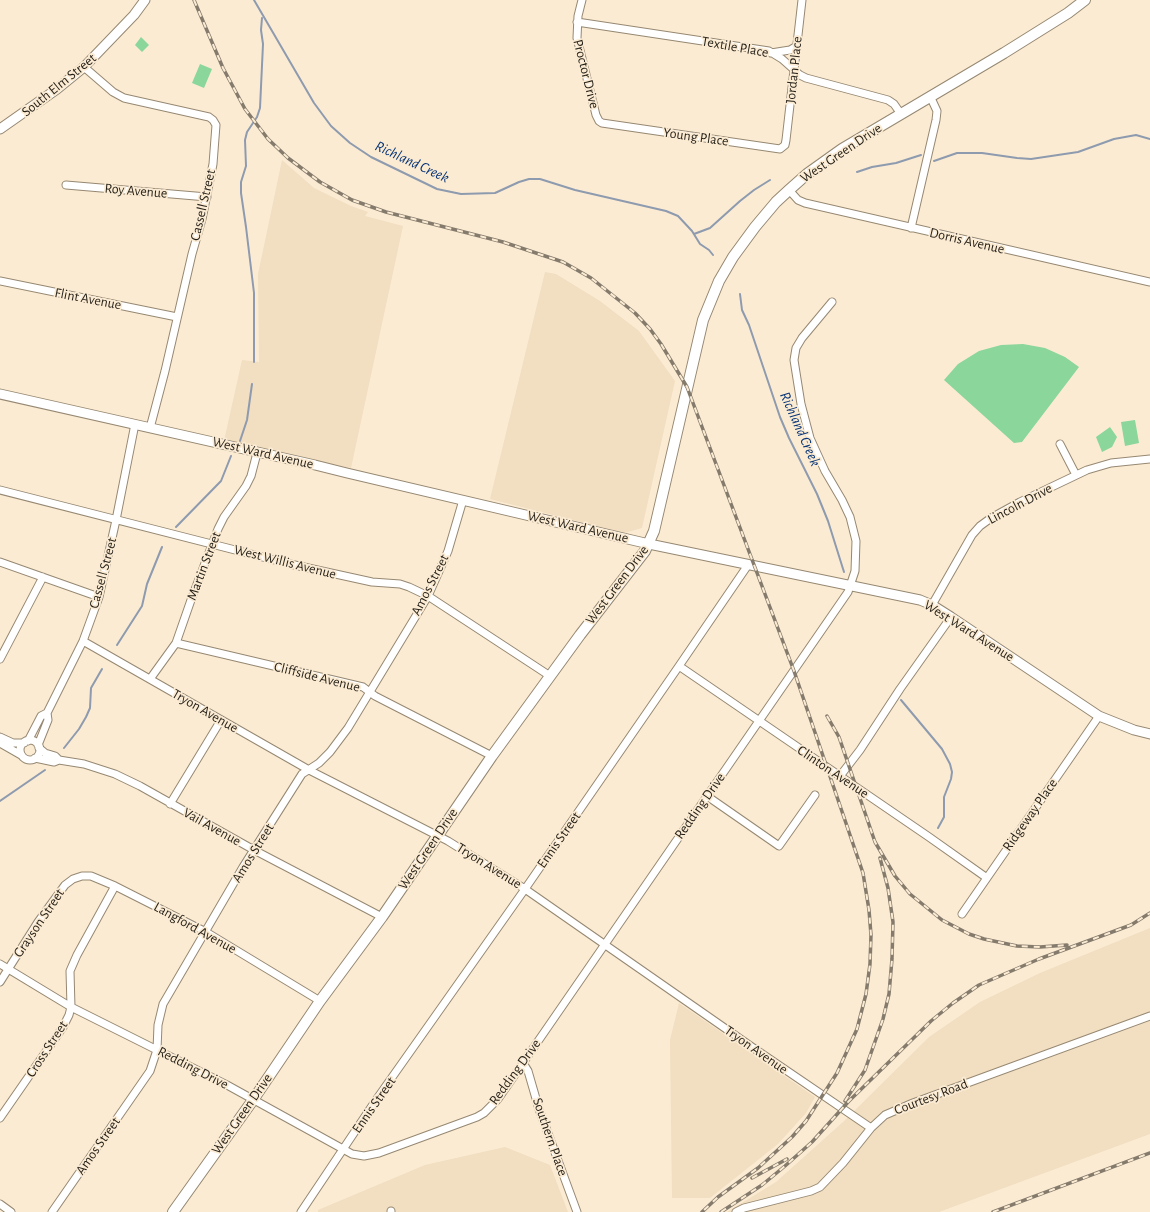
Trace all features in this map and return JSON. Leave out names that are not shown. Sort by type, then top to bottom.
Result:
[{"type":"main road","name":"West Green Drive","points":[[173,1212],[253,1100],[320,1001],[382,917],[492,756],[550,676],[645,551],[654,531],[703,320],[718,283],[733,257],[755,227],[776,202],[789,190],[807,174],[842,149],[1036,33],[1068,13],[1085,0]]},
{"type":"street","name":"South Elm Street","points":[[0,129],[57,89],[84,67],[129,21],[145,0]]},
{"type":"street","name":"Proctor Drive","points":[[582,0],[577,22],[576,38],[596,115],[601,123]]},
{"type":"street","name":"Jordan Place","points":[[786,140],[802,0]]},
{"type":"street","name":"Textile Place","points":[[577,22],[762,50],[782,59],[795,71],[806,78],[888,100],[894,104],[901,114]]},
{"type":"street","points":[[771,53],[790,50],[797,46]]},
{"type":"street","name":"Cassell Street","points":[[84,67],[112,92],[124,98],[209,117],[216,125],[207,197],[150,428]]},
{"type":"street","points":[[911,228],[936,120],[937,111],[930,96]]},
{"type":"street","name":"Young Place","points":[[601,123],[775,149],[782,148],[786,140]]},
{"type":"street","name":"Roy Avenue","points":[[66,185],[207,197]]},
{"type":"street","name":"Dorris Avenue","points":[[789,190],[798,200],[805,204],[1150,282]]},
{"type":"street","name":"Flint Avenue","points":[[0,281],[177,316]]},
{"type":"street","name":"Redding Drive","points":[[0,964],[71,1007],[227,1085],[352,1154],[371,1155],[477,1117],[493,1106],[848,592],[851,585],[855,571],[856,542],[850,517],[825,471],[810,438],[801,404],[794,360],[796,348],[802,338],[832,302]]},
{"type":"street","name":"West Ward Avenue","points":[[0,394],[315,465],[649,544],[920,600],[932,605],[951,617],[1099,716],[1128,728],[1150,734]]},
{"type":"street","name":"Cassell Street","points":[[38,746],[48,720],[47,713],[83,641],[98,597],[116,520],[135,424]]},
{"type":"street","points":[[1060,444],[1076,475]]},
{"type":"street","name":"Martin Street","points":[[150,679],[176,643],[191,600],[224,517],[246,486],[251,476],[257,453]]},
{"type":"street","name":"Lincoln Drive","points":[[932,605],[972,535],[980,526],[991,518],[1076,475],[1112,463],[1150,459]]},
{"type":"street","name":"West Willis Avenue","points":[[0,490],[213,545],[346,577],[372,582],[404,585],[418,590],[428,596],[550,676]]},
{"type":"street","name":"Amos Street","points":[[52,1212],[150,1071],[157,1050],[158,1025],[164,1004],[243,868],[302,774],[319,763],[330,752],[348,728],[428,596],[448,551],[463,500]]},
{"type":"street","points":[[0,562],[98,597]]},
{"type":"street","name":"Ennis Street","points":[[301,1212],[344,1150],[376,1100],[525,889],[748,565]]},
{"type":"street","points":[[0,659],[43,577]]},
{"type":"street","points":[[840,776],[860,750],[900,689],[951,617]]},
{"type":"street","name":"Tryon Avenue","points":[[83,641],[309,770],[437,836],[525,889],[871,1128]]},
{"type":"street","name":"Cliffside Avenue","points":[[176,643],[363,687],[369,692],[492,756]]},
{"type":"street","name":"Clinton Avenue","points":[[679,666],[987,878]]},
{"type":"street","name":"Cassell Street","points":[[26,742],[41,716],[47,713]]},
{"type":"street","name":"Ridgeway Place","points":[[962,914],[1099,716]]},
{"type":"street","points":[[170,804],[221,720]]},
{"type":"street","points":[[0,737],[13,743],[33,741],[38,746],[38,754],[35,758],[26,759],[0,743]]},
{"type":"street","points":[[21,755],[20,748],[26,742]]},
{"type":"street","name":"Vail Avenue","points":[[38,746],[45,753],[55,756],[59,760]]},
{"type":"street","name":"Vail Avenue","points":[[35,758],[54,762],[59,760],[84,764],[115,774],[140,786],[254,850],[382,917]]},
{"type":"street","points":[[707,796],[779,846],[815,794]]},
{"type":"street","name":"Langford Avenue","points":[[66,884],[73,879],[82,876],[91,876],[115,886],[206,932],[320,1001]]},
{"type":"street","name":"Grayson Street","points":[[0,982],[38,922],[66,884]]},
{"type":"street","name":"Cross Street","points":[[0,1118],[60,1033],[69,1015],[71,1007],[70,971],[77,955],[115,886]]},
{"type":"street","name":"Courtesy Road","points":[[736,1212],[744,1208],[811,1192],[820,1187],[843,1163],[871,1128],[885,1115],[912,1103],[1150,1016]]},
{"type":"street","name":"Southern Place","points":[[524,1063],[528,1071],[539,1109],[577,1212]]},
{"type":"street","points":[[0,1204],[11,1212]]},
{"type":"shaded area","points":[[282,160],[314,188],[351,206],[368,212],[365,216],[403,226],[351,468],[224,441],[242,360],[259,362],[258,274]]},
{"type":"shaded area","points":[[545,272],[556,274],[600,301],[639,331],[675,381],[642,528],[624,533],[490,499]]},
{"type":"shaded area","points":[[1150,928],[1150,1134],[939,1212],[727,1212],[776,1182],[843,1122],[929,1037],[980,1002],[1040,973]]},
{"type":"shaded area","points":[[679,1003],[815,1097],[806,1113],[778,1144],[710,1198],[672,1198],[670,1040]]},
{"type":"shaded area","points":[[505,1147],[550,1165],[568,1212],[318,1212],[318,1210],[425,1165]]},
{"type":"green space","points":[[141,37],[149,45],[142,52],[135,45]]},
{"type":"green space","points":[[200,64],[212,69],[204,88],[192,83]]},
{"type":"green space","points":[[1023,344],[1045,348],[1065,357],[1079,367],[1022,442],[1014,443],[944,380],[958,364],[979,351],[1001,345]]},
{"type":"green space","points":[[1135,420],[1139,443],[1125,446],[1121,422]]},
{"type":"green space","points":[[1110,427],[1117,437],[1112,447],[1102,452],[1096,437]]},
{"type":"waterway","name":"Richland Creek","points":[[254,0],[314,103],[331,126],[350,143],[371,157],[437,189],[461,194],[495,193],[519,182],[529,179],[540,179],[575,190],[666,211],[678,216],[692,231],[700,244],[709,250],[713,255]]},
{"type":"waterway","points":[[254,362],[254,293],[241,193],[241,182],[246,166],[245,140],[247,132],[257,117],[260,108],[263,44],[261,30],[262,18]]},
{"type":"waterway","points":[[934,161],[957,153],[982,153],[1031,159],[1078,152],[1114,139],[1136,135],[1150,139]]},
{"type":"waterway","points":[[857,172],[872,167],[896,163],[921,155]]},
{"type":"waterway","points":[[694,234],[710,228],[740,201],[770,180]]},
{"type":"waterway","name":"Richland Creek","points":[[740,294],[742,310],[749,325],[780,417],[817,494],[828,521],[844,572]]},
{"type":"waterway","points":[[240,441],[247,420],[252,384]]},
{"type":"waterway","points":[[176,527],[221,481],[231,456]]},
{"type":"waterway","points":[[117,645],[142,606],[147,584],[162,547]]},
{"type":"waterway","points":[[64,748],[79,729],[86,717],[90,708],[91,688],[102,669]]},
{"type":"waterway","name":"Richland Creek","points":[[901,700],[942,749],[950,764],[952,772],[944,797],[944,817],[938,828]]},
{"type":"waterway","points":[[0,801],[45,770]]},
{"type":"railway","points":[[194,0],[223,68],[245,109],[268,139],[288,158],[320,182],[352,200],[386,212],[503,242],[563,262],[591,278],[635,313],[650,329],[661,344],[687,387],[794,671],[863,873],[869,910],[871,935],[870,964],[866,994],[857,1029],[837,1073],[806,1121],[792,1137],[758,1168],[718,1197],[702,1212]]},
{"type":"railway","points":[[827,716],[839,737],[875,842],[895,876],[910,894],[942,920],[969,934],[984,939],[1017,946],[1040,947],[1067,945]]},
{"type":"railway","points":[[845,1101],[865,1070],[883,1019],[889,994],[893,922],[888,888],[880,858]]},
{"type":"railway","points":[[721,1212],[762,1185],[812,1142],[849,1101],[931,1021],[953,1003],[979,985],[1039,959],[1131,925],[1150,913]]},
{"type":"railway","points":[[993,1212],[1150,1153]]},
{"type":"railway","points":[[752,1178],[787,1159]]}]
